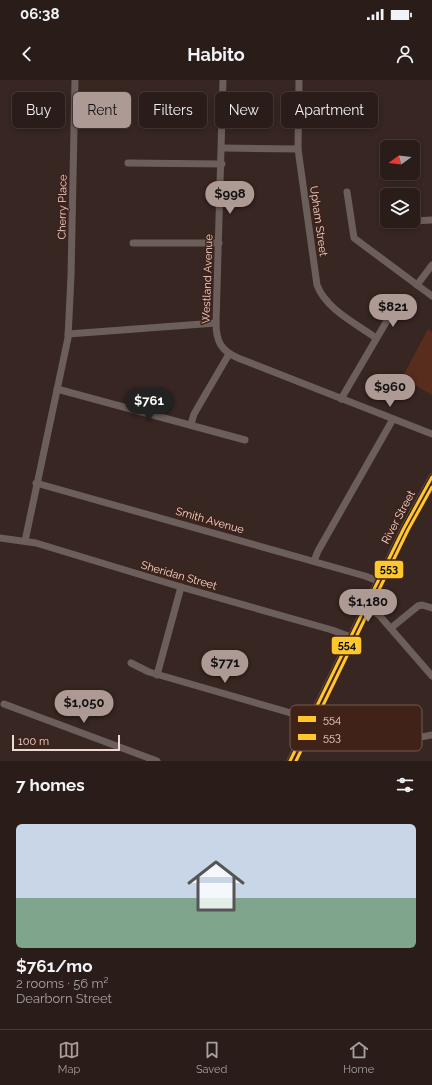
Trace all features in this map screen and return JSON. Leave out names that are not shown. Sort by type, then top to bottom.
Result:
[{"type":"street","name":"Cherry Place","points":[[25,541],[68,334],[75,80]]},
{"type":"street","name":"Westland Avenue","points":[[223,80],[222,164],[216,323],[218,342],[229,354]]},
{"type":"street","name":"Upham Street","points":[[299,80],[298,149],[315,278],[318,289],[324,299],[332,306],[376,338]]},
{"type":"street","points":[[222,148],[298,149]]},
{"type":"street","points":[[128,163],[222,164]]},
{"type":"street","points":[[347,192],[354,238],[432,296]]},
{"type":"street","points":[[420,221],[432,220]]},
{"type":"street","points":[[133,243],[219,243]]},
{"type":"street","points":[[417,285],[432,265]]},
{"type":"street","points":[[341,399],[395,307]]},
{"type":"street","points":[[68,334],[216,323]]},
{"type":"street","points":[[191,424],[194,414],[229,354],[432,434]]},
{"type":"street","points":[[57,389],[191,424],[245,440]]},
{"type":"street","points":[[314,561],[318,551],[393,419]]},
{"type":"street","name":"River Street","points":[[318,705],[406,525],[432,477]]},
{"type":"street","name":"Smith Avenue","points":[[36,483],[314,561],[378,581]]},
{"type":"street","name":"Sheridan Street","points":[[0,538],[25,541],[332,630],[351,637]]},
{"type":"street","points":[[157,675],[181,587]]},
{"type":"street","points":[[391,628],[418,606],[422,605],[432,608]]},
{"type":"street","points":[[366,606],[376,612],[432,676]]},
{"type":"street","points":[[131,663],[145,671],[157,675],[290,713]]},
{"type":"street","points":[[4,704],[157,761]]},
{"type":"street","points":[[422,737],[432,736]]},
{"type":"street","name":"River Street","points":[[290,761],[295,751]]},
{"type":"shaded area","points":[[428,329],[432,332],[432,395],[402,378]]},
{"type":"transit line","name":"554","points":[[317,705],[404,528],[432,477]]},
{"type":"transit line","name":"553","points":[[323,705],[408,530],[432,487]]},
{"type":"transit line","name":"554","points":[[290,761],[295,751]]},
{"type":"transit line","name":"553","points":[[296,761],[301,751]]}]
